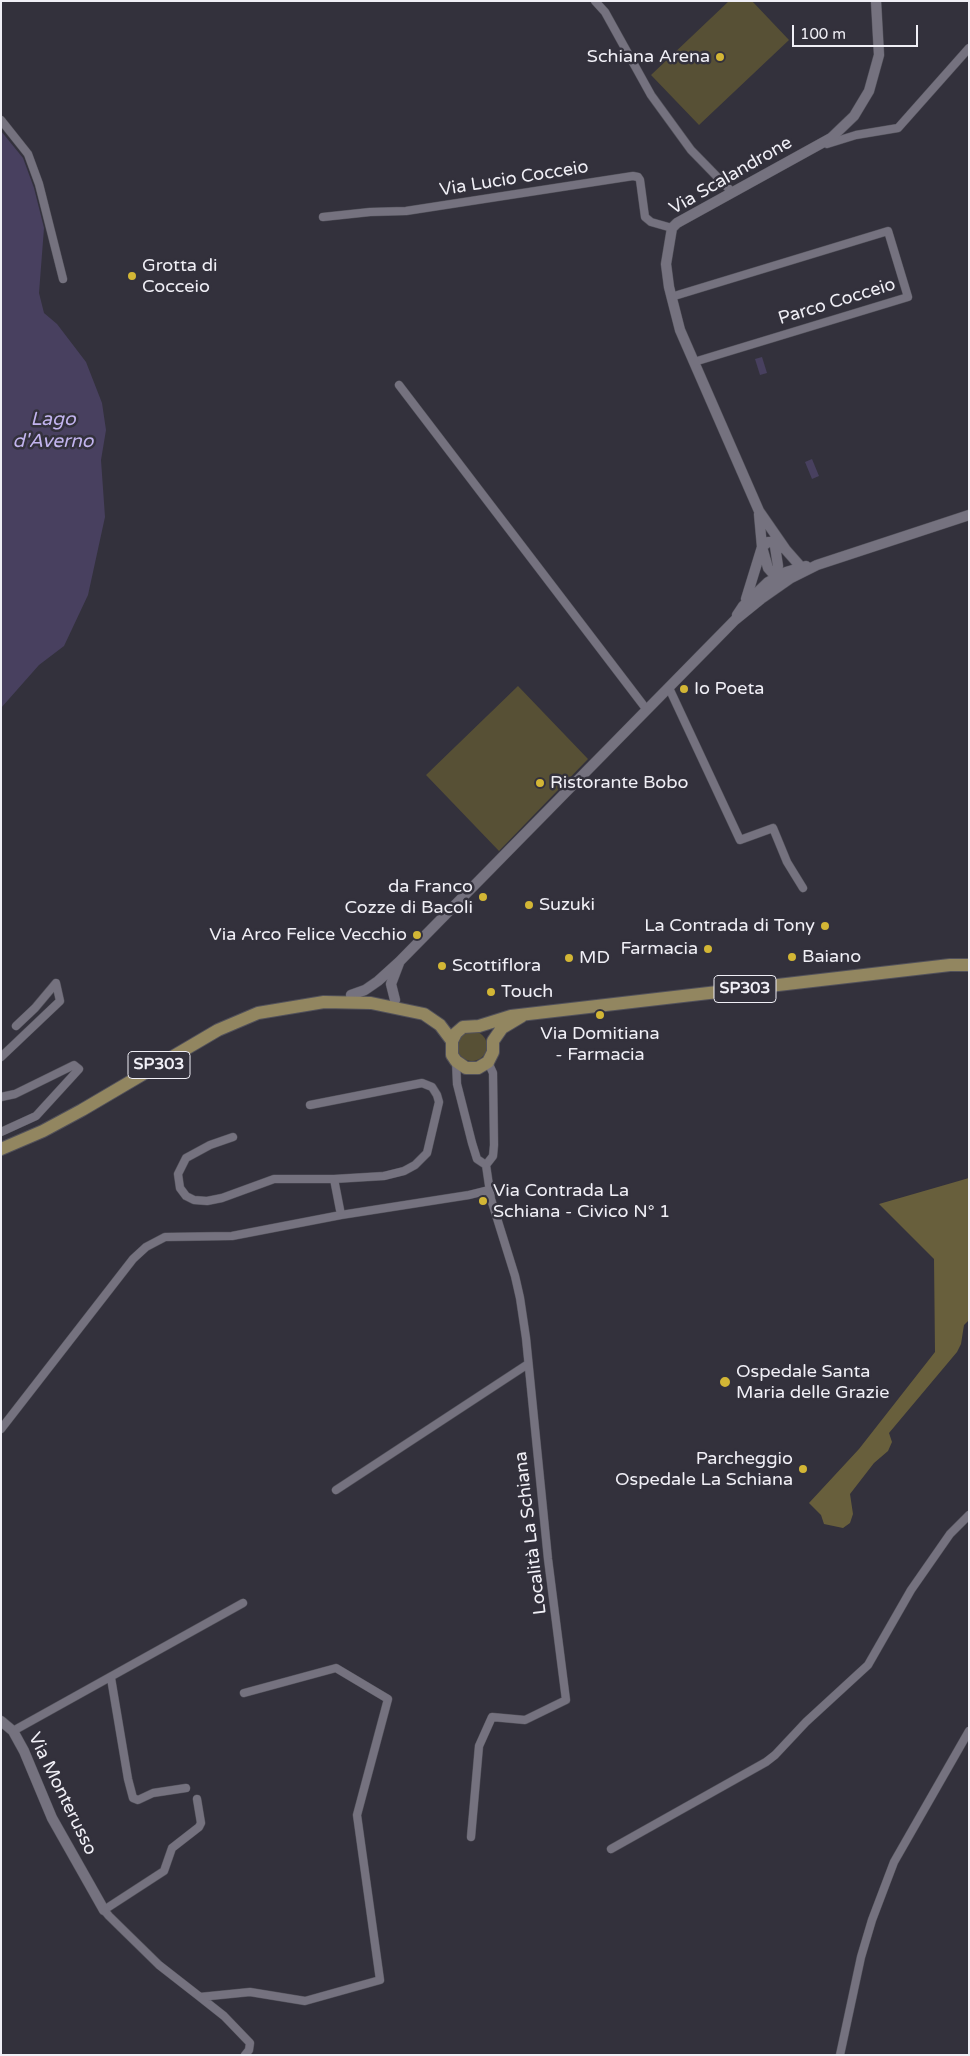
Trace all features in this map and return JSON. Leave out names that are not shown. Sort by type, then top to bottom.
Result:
[{"type":"main road","name":"SP303","points":[[522,1016],[950,965],[969,965]]},
{"type":"main road","points":[[324,1002],[351,995],[424,1014],[440,1025],[452,1041]]},
{"type":"main road","points":[[375,1001],[395,1000],[420,1007],[451,1023],[464,1027],[479,1026],[511,1016],[522,1016]]},
{"type":"main road","name":"SP303","points":[[1,1149],[67,1118],[237,1020],[275,1010],[324,1002],[375,1001]]},
{"type":"main road","points":[[493,1041],[502,1028],[509,1022],[522,1016]]},
{"type":"main road","points":[[464,1027],[456,1033],[452,1041],[452,1055],[456,1062],[466,1068],[478,1068],[488,1062],[493,1052],[493,1041],[488,1032],[479,1026]]},
{"type":"street","points":[[596,1],[605,12],[635,68],[657,103],[691,150],[732,192]]},
{"type":"street","name":"Via Scalandrone","points":[[759,511],[680,330],[671,297],[666,264],[672,228],[677,222],[831,138],[854,116],[869,91],[879,55],[876,1]]},
{"type":"street","points":[[813,148],[856,135],[898,128],[969,48]]},
{"type":"street","points":[[1,120],[28,154],[39,184],[63,279]]},
{"type":"street","name":"Via Lucio Cocceio","points":[[323,217],[370,212],[406,211],[633,176],[638,177],[640,180],[645,218],[651,222],[672,228]]},
{"type":"street","name":"Parco Cocceio","points":[[671,297],[888,231],[908,297],[694,362]]},
{"type":"street","points":[[399,385],[648,710]]},
{"type":"street","points":[[759,511],[786,550],[801,567]]},
{"type":"street","points":[[759,511],[762,547],[768,568],[776,577],[791,578]]},
{"type":"street","points":[[351,995],[365,990],[399,962],[735,620],[761,599],[791,578],[817,565],[969,515]]},
{"type":"street","points":[[761,599],[776,577],[778,566],[775,543],[769,526]]},
{"type":"street","points":[[735,620],[750,591],[762,547],[768,542],[775,543],[786,550]]},
{"type":"street","points":[[743,606],[756,592],[776,577],[801,567],[817,565]]},
{"type":"street","points":[[669,688],[740,840],[773,828],[787,862],[803,888]]},
{"type":"street","points":[[395,1000],[391,984],[399,962]]},
{"type":"street","points":[[375,1001],[373,992],[378,981]]},
{"type":"street","points":[[1,1057],[60,1000],[56,983],[35,1008],[16,1026]]},
{"type":"street","name":"Località La Schiana","points":[[456,1062],[456,1084],[472,1143],[477,1159],[486,1165]]},
{"type":"street","name":"Località La Schiana","points":[[471,1837],[479,1746],[492,1718],[525,1720],[566,1700],[548,1559],[520,1298],[516,1276],[489,1190],[486,1165],[493,1156],[494,1145],[493,1073],[488,1062]]},
{"type":"street","points":[[1,1097],[15,1094],[74,1065],[80,1069],[36,1116],[1,1132]]},
{"type":"street","points":[[232,1137],[210,1145],[186,1158],[178,1174],[180,1188],[186,1196],[194,1200],[222,1198],[274,1179],[334,1179],[384,1176],[404,1171],[415,1165],[427,1153],[439,1102],[437,1094],[432,1087],[422,1084],[402,1086],[310,1105]]},
{"type":"street","points":[[334,1179],[341,1215]]},
{"type":"street","points":[[1,1428],[133,1259],[146,1247],[165,1237],[232,1236],[489,1190]]},
{"type":"street","points":[[336,1490],[528,1364]]},
{"type":"street","points":[[611,1850],[766,1762],[775,1755],[813,1716],[868,1665],[911,1590],[950,1534],[969,1515]]},
{"type":"street","points":[[13,1731],[111,1678],[242,1603]]},
{"type":"street","points":[[200,1997],[250,1992],[305,2001],[380,1980],[357,1815],[388,1699],[336,1668],[244,1692]]},
{"type":"street","points":[[111,1678],[133,1798],[138,1800],[153,1793],[186,1788]]},
{"type":"street","name":"Via Monterusso","points":[[1,1721],[13,1731],[24,1751],[52,1818],[104,1910]]},
{"type":"street","points":[[840,2055],[861,1957],[872,1920],[894,1862],[969,1731]]},
{"type":"street","points":[[197,1800],[201,1822],[199,1827],[172,1848],[164,1872],[104,1910],[159,1965],[224,2016],[250,2042],[249,2050],[244,2055]]},
{"type":"shaded area","name":"Schiana Arena","points":[[729,1],[752,1],[789,40],[699,125],[651,75]]},
{"type":"shaded area","points":[[518,686],[588,759],[499,851],[426,775]]},
{"type":"shaded area","points":[[472,1031],[483,1035],[487,1046],[483,1057],[472,1061],[461,1057],[457,1046],[461,1035]]},
{"type":"shaded area","points":[[969,1178],[969,1320],[964,1325],[961,1344],[957,1352],[889,1433],[892,1442],[888,1451],[874,1463],[850,1494],[853,1514],[850,1523],[843,1528],[824,1524],[821,1515],[809,1503],[859,1449],[935,1352],[934,1259],[879,1204]]},
{"type":"water","name":"Lago d'Averno","points":[[1,131],[23,158],[34,188],[44,228],[39,293],[44,313],[57,324],[86,362],[102,403],[106,430],[101,460],[105,517],[88,595],[64,646],[39,665],[1,708]]},
{"type":"water","points":[[762,357],[767,373],[760,375],[755,359]]},
{"type":"water","points":[[812,459],[819,476],[812,479],[805,462]]},
{"type":"place","name":"Schiana Arena","points":[[720,57]]},
{"type":"place","name":"Grotta di Cocceio","points":[[132,276]]},
{"type":"place","name":"Io Poeta","points":[[684,689]]},
{"type":"place","name":"Ristorante Bobo","points":[[540,783]]},
{"type":"place","name":"da Franco Cozze di Bacoli","points":[[483,897]]},
{"type":"place","name":"Suzuki","points":[[529,905]]},
{"type":"place","name":"La Contrada di Tony","points":[[825,926]]},
{"type":"place","name":"Via Arco Felice Vecchio","points":[[417,935]]},
{"type":"place","name":"Farmacia","points":[[708,949]]},
{"type":"place","name":"Baiano","points":[[792,957]]},
{"type":"place","name":"MD","points":[[569,958]]},
{"type":"place","name":"Scottiflora","points":[[442,966]]},
{"type":"place","name":"Touch","points":[[491,992]]},
{"type":"place","name":"Via Domitiana - Farmacia","points":[[600,1015]]},
{"type":"place","name":"Via Contrada La Schiana - Civico N° 1","points":[[483,1201]]},
{"type":"place","name":"Ospedale Santa Maria delle Grazie","points":[[725,1382]]},
{"type":"place","name":"Parcheggio Ospedale La Schiana","points":[[803,1469]]}]
